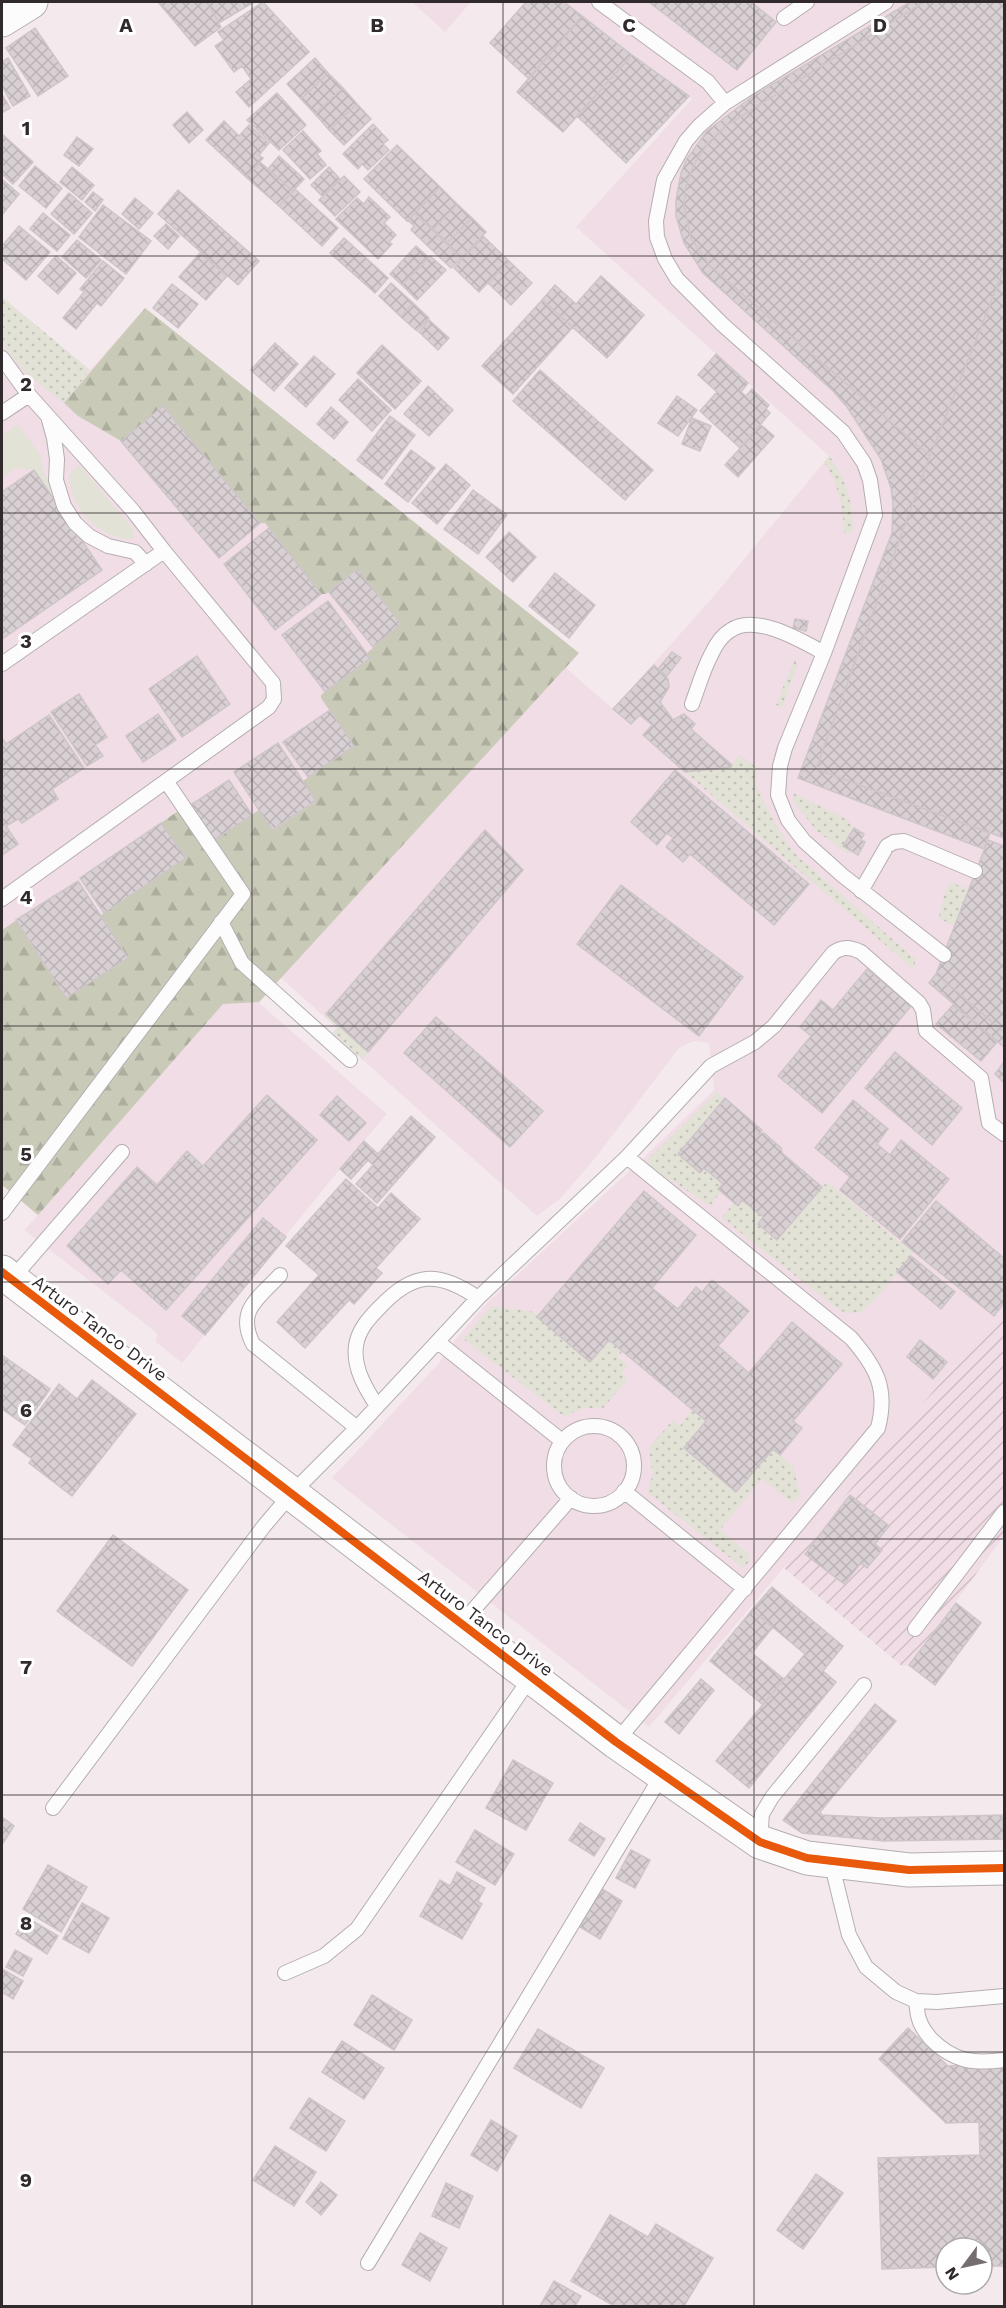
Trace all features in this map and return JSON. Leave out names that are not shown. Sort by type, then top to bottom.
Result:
[{"type":"main road","points":[[2,20],[31,2]]},
{"type":"main road","name":"Arturo Tanco Drive","points":[[6,1276],[616,1742],[760,1842],[807,1858],[909,1870],[1005,1868]]},
{"type":"lane","points":[[599,2],[708,82],[725,103]]},
{"type":"lane","points":[[784,18],[807,2]]},
{"type":"lane","points":[[886,2],[725,103],[699,126],[674,159],[664,180],[656,221],[657,237],[665,259],[683,286],[843,432],[864,463],[870,480],[875,515],[824,653],[785,748],[780,766],[778,795],[788,820],[804,841],[861,891],[944,955]]},
{"type":"lane","points":[[2,358],[28,395],[134,511],[164,552],[273,683],[274,699],[269,707],[2,899]]},
{"type":"lane","points":[[2,414],[28,395]]},
{"type":"lane","points":[[47,415],[57,459],[56,480],[64,506],[75,523],[89,536],[108,546],[135,552],[146,564]]},
{"type":"lane","points":[[2,664],[164,552]]},
{"type":"lane","points":[[693,704],[710,656],[721,640],[739,626],[754,625],[783,632],[824,653]]},
{"type":"lane","points":[[2,1213],[243,894],[166,781]]},
{"type":"lane","points":[[861,891],[883,852],[894,842],[904,841],[975,871]]},
{"type":"lane","points":[[221,922],[242,963],[350,1060]]},
{"type":"lane","points":[[53,1808],[264,1526],[292,1493],[357,1428],[478,1298],[627,1157],[711,1066],[754,1042],[774,1026],[833,953],[841,948],[851,947],[861,952],[919,1003],[926,1031],[981,1078],[989,1123],[1005,1134]]},
{"type":"lane","points":[[6,1276],[122,1152]]},
{"type":"lane","points":[[616,1742],[879,1428],[883,1410],[881,1386],[870,1359],[851,1338],[627,1157]]},
{"type":"lane","points":[[280,1275],[250,1308],[245,1317],[246,1330],[253,1344],[357,1428]]},
{"type":"lane","points":[[377,1407],[365,1387],[357,1365],[356,1347],[360,1333],[369,1318],[398,1289],[418,1280],[440,1279],[463,1287],[478,1298]]},
{"type":"lane","points":[[438,1341],[562,1441]]},
{"type":"lane","points":[[603,1426],[618,1433],[627,1443],[634,1458],[632,1481],[624,1491],[618,1498],[597,1507],[574,1502],[558,1485],[554,1462],[562,1441],[580,1428],[603,1426]]},
{"type":"lane","points":[[624,1491],[745,1589]]},
{"type":"lane","points":[[462,1623],[571,1498]]},
{"type":"lane","points":[[915,1629],[1005,1512]]},
{"type":"lane","points":[[285,1973],[324,1956],[357,1929],[532,1676]]},
{"type":"lane","points":[[760,1842],[762,1814],[772,1797],[864,1685]]},
{"type":"lane","points":[[368,2263],[662,1775]]},
{"type":"lane","points":[[834,1861],[835,1878],[849,1935],[866,1967],[896,1992],[916,2001],[937,2002],[1005,1996]]},
{"type":"lane","points":[[916,2001],[919,2020],[925,2033],[940,2048],[955,2058],[983,2063],[1005,2060]]},
{"type":"shaded area","points":[[412,2],[471,2],[445,32]]},
{"type":"shaded area","points":[[564,2],[1004,2],[1004,1307],[649,1727],[332,1478],[440,1362],[447,1349],[488,1302],[714,1090],[709,1043],[694,1041],[679,1048],[596,1157],[560,1199],[537,1216],[333,1033],[337,1028],[281,978],[259,1003],[387,1114],[182,1363],[156,1342],[157,1334],[152,1329],[24,1230],[38,1215],[2,1185],[2,297],[90,370],[145,308],[579,653],[566,668],[613,709],[713,597],[829,456],[576,227],[692,99]]},
{"type":"shaded area","points":[[2,297],[90,370],[64,403],[29,375],[7,349],[1,335]]},
{"type":"shaded area","points":[[15,426],[20,427],[40,455],[44,472],[54,493],[50,495],[34,470],[16,468],[2,478],[2,436]]},
{"type":"shaded area","points":[[829,456],[840,473],[850,501],[853,531],[850,534],[844,534],[839,496],[824,462]]},
{"type":"shaded area","points":[[77,466],[82,468],[133,529],[132,539],[109,534],[93,524],[81,510],[73,494],[69,476]]},
{"type":"shaded area","points":[[795,658],[797,667],[782,707],[776,705]]},
{"type":"shaded area","points":[[740,755],[757,768],[756,783],[760,794],[794,853],[915,959],[915,965],[912,968],[685,772],[730,767]]},
{"type":"shaded area","points":[[793,793],[847,819],[853,829],[843,846],[850,851],[848,854],[817,831],[793,801]]},
{"type":"shaded area","points":[[952,883],[968,889],[954,926],[941,919],[939,915],[947,885]]},
{"type":"shaded area","points":[[326,1014],[368,1052],[362,1059],[333,1033],[337,1028],[325,1017]]},
{"type":"shaded area","points":[[717,1092],[726,1099],[678,1154],[699,1172],[704,1168],[723,1184],[719,1189],[721,1191],[710,1206],[653,1168],[647,1160]]},
{"type":"shaded area","points":[[827,1182],[913,1253],[879,1295],[859,1312],[840,1311],[722,1218],[734,1202],[738,1205],[742,1200],[763,1217],[822,1187]]},
{"type":"shaded area","points":[[491,1306],[534,1312],[590,1362],[609,1340],[623,1351],[617,1357],[628,1365],[622,1373],[628,1379],[603,1408],[581,1408],[565,1417],[463,1339]]},
{"type":"shaded area","points":[[1004,1307],[1004,1536],[909,1665],[902,1666],[784,1568]]},
{"type":"shaded area","points":[[692,1410],[706,1421],[684,1448],[736,1492],[773,1449],[793,1466],[800,1495],[792,1503],[762,1479],[720,1530],[750,1555],[750,1561],[743,1568],[647,1492],[653,1474],[649,1452],[651,1445],[673,1420],[680,1426]]},
{"type":"green space","points":[[145,308],[579,653],[259,1002],[223,1004],[38,1215],[2,1185],[2,930],[54,895],[93,920],[104,913],[185,858],[161,823],[185,806],[210,843],[259,810],[273,830],[316,802],[303,781],[354,746],[321,695],[370,658],[367,653],[401,624],[357,569],[326,594],[321,594],[265,523],[260,523],[163,406],[121,441],[78,416],[64,403]]},
{"type":"building","points":[[158,2],[207,2],[221,27],[195,46]]},
{"type":"building","points":[[207,2],[254,2],[219,23]]},
{"type":"building","points":[[263,2],[309,52],[249,107],[236,92],[251,79],[242,66],[234,72],[215,46],[224,40],[218,32]]},
{"type":"building","points":[[526,2],[564,2],[582,16],[529,79],[490,43]]},
{"type":"building","points":[[649,2],[751,2],[776,22],[737,70]]},
{"type":"building","points":[[910,2],[924,2],[727,125],[708,143],[694,164],[686,185],[684,206],[691,238],[710,266],[930,456],[816,769],[990,833],[984,849],[798,778],[892,533],[891,488],[881,459],[847,407],[833,391],[703,273],[684,243],[676,216],[676,200],[681,173],[686,160],[707,131],[753,96]]},
{"type":"building","points":[[924,2],[1004,2],[1004,269],[930,456],[710,266],[691,238],[684,206],[686,185],[694,164],[708,143],[727,125]]},
{"type":"building","points":[[582,16],[632,55],[563,132],[517,92]]},
{"type":"building","points":[[35,28],[68,76],[38,96],[6,48]]},
{"type":"building","points":[[632,55],[689,96],[626,163],[577,116]]},
{"type":"building","points":[[8,58],[30,96],[13,106],[2,86],[2,62]]},
{"type":"building","points":[[315,58],[328,73],[301,99],[287,84]]},
{"type":"building","points":[[328,73],[343,88],[315,114],[301,99]]},
{"type":"building","points":[[343,88],[357,104],[329,130],[315,114]]},
{"type":"building","points":[[277,93],[306,125],[279,150],[247,120]]},
{"type":"building","points":[[2,94],[10,108],[2,113]]},
{"type":"building","points":[[357,104],[371,119],[344,145],[329,130]]},
{"type":"building","points":[[187,112],[203,130],[189,143],[173,125]]},
{"type":"building","points":[[224,121],[239,136],[249,125],[269,143],[259,155],[263,158],[246,177],[206,140]]},
{"type":"building","points":[[373,124],[388,140],[383,144],[389,150],[368,170],[362,164],[358,169],[343,154]]},
{"type":"building","points":[[303,131],[321,151],[317,154],[326,165],[310,179],[283,150]]},
{"type":"building","points":[[2,134],[33,162],[13,184],[2,174]]},
{"type":"building","points":[[77,137],[93,149],[79,166],[64,155]]},
{"type":"building","points":[[397,145],[440,187],[407,221],[364,179]]},
{"type":"building","points":[[279,156],[304,179],[293,191],[268,169]]},
{"type":"building","points":[[260,162],[293,191],[279,206],[246,177]]},
{"type":"building","points":[[35,166],[62,188],[46,208],[19,186]]},
{"type":"building","points":[[72,167],[94,185],[82,200],[60,182]]},
{"type":"building","points":[[329,167],[340,179],[322,196],[311,185]]},
{"type":"building","points":[[344,176],[360,192],[335,216],[319,200]]},
{"type":"building","points":[[2,179],[19,194],[2,215]]},
{"type":"building","points":[[440,187],[457,204],[433,229],[415,213]]},
{"type":"building","points":[[295,189],[338,228],[322,246],[279,206]]},
{"type":"building","points":[[178,190],[259,261],[238,285],[158,214]]},
{"type":"building","points":[[93,192],[103,200],[95,211],[85,202]]},
{"type":"building","points":[[69,193],[92,213],[74,234],[51,214]]},
{"type":"building","points":[[369,197],[390,217],[384,223],[396,235],[389,242],[392,244],[378,259],[336,219],[357,198],[364,204]]},
{"type":"building","points":[[135,198],[153,213],[139,229],[122,214]]},
{"type":"building","points":[[457,204],[472,218],[447,243],[433,229]]},
{"type":"building","points":[[103,205],[151,241],[126,274],[79,237]]},
{"type":"building","points":[[43,213],[70,235],[57,251],[30,229]]},
{"type":"building","points":[[415,213],[461,258],[451,268],[411,230],[414,226],[408,220]]},
{"type":"building","points":[[472,218],[486,232],[461,258],[447,243]]},
{"type":"building","points":[[166,224],[179,236],[168,249],[154,236]]},
{"type":"building","points":[[19,226],[50,252],[26,280],[2,259],[2,246]]},
{"type":"building","points":[[483,236],[509,261],[479,292],[454,268]]},
{"type":"building","points":[[344,238],[388,278],[375,293],[330,253]]},
{"type":"building","points":[[77,240],[101,260],[86,278],[62,257]]},
{"type":"building","points":[[416,246],[428,257],[402,285],[390,274]]},
{"type":"building","points":[[200,253],[227,276],[206,300],[179,277]]},
{"type":"building","points":[[56,256],[76,273],[58,294],[38,276]]},
{"type":"building","points":[[430,256],[446,270],[417,300],[402,285]]},
{"type":"building","points":[[103,261],[124,278],[101,306],[97,303],[76,329],[63,318],[84,292],[80,289]]},
{"type":"building","points":[[509,261],[532,283],[511,305],[488,283]]},
{"type":"building","points":[[1004,269],[1004,838],[816,769],[930,456]]},
{"type":"building","points":[[601,276],[644,315],[607,358],[542,300],[555,285],[576,304]]},
{"type":"building","points":[[391,283],[413,303],[401,317],[379,296]]},
{"type":"building","points":[[172,284],[198,304],[178,328],[153,308]]},
{"type":"building","points":[[542,300],[573,327],[513,394],[482,366]]},
{"type":"building","points":[[413,303],[429,318],[417,331],[401,317]]},
{"type":"building","points":[[429,320],[449,338],[438,350],[419,332]]},
{"type":"building","points":[[275,343],[298,364],[274,391],[251,370]]},
{"type":"building","points":[[382,345],[421,381],[395,409],[357,373]]},
{"type":"building","points":[[716,354],[748,383],[741,392],[746,396],[752,389],[769,405],[766,409],[770,413],[740,448],[700,411],[717,392],[698,375]]},
{"type":"building","points":[[314,356],[335,374],[306,407],[285,388]]},
{"type":"building","points":[[540,370],[653,470],[625,500],[513,401]]},
{"type":"building","points":[[358,379],[391,410],[372,431],[339,400]]},
{"type":"building","points":[[428,386],[453,410],[429,436],[404,414]]},
{"type":"building","points":[[677,396],[697,410],[678,436],[658,423]]},
{"type":"building","points":[[163,406],[260,523],[219,558],[121,441]]},
{"type":"building","points":[[331,407],[348,422],[334,439],[317,424]]},
{"type":"building","points":[[390,416],[415,435],[382,479],[357,460]]},
{"type":"building","points":[[692,418],[711,426],[700,451],[682,444]]},
{"type":"building","points":[[761,425],[774,436],[738,477],[725,465]]},
{"type":"building","points":[[411,450],[435,468],[408,502],[385,484]]},
{"type":"building","points":[[446,464],[470,485],[437,524],[412,503]]},
{"type":"building","points":[[34,470],[102,570],[2,639],[2,492]]},
{"type":"building","points":[[473,490],[507,515],[478,554],[444,529]]},
{"type":"building","points":[[269,528],[321,594],[275,630],[224,564]]},
{"type":"building","points":[[509,532],[536,557],[513,582],[486,557]]},
{"type":"building","points":[[357,569],[401,624],[373,647],[329,592]]},
{"type":"building","points":[[555,573],[595,605],[569,638],[529,606]]},
{"type":"building","points":[[328,601],[370,658],[325,692],[282,635]]},
{"type":"building","points":[[795,619],[808,621],[806,631],[793,628]]},
{"type":"building","points":[[672,652],[681,658],[667,676],[658,669]]},
{"type":"building","points":[[197,656],[230,704],[182,737],[149,689]]},
{"type":"building","points":[[654,665],[668,679],[669,687],[660,702],[673,720],[684,714],[695,724],[691,729],[732,765],[731,767],[685,772],[643,735],[652,725],[640,715],[631,724],[613,709]]},
{"type":"building","points":[[79,694],[107,737],[95,745],[103,756],[87,766],[51,712]]},
{"type":"building","points":[[330,710],[354,746],[308,777],[283,742]]},
{"type":"building","points":[[158,714],[176,740],[143,762],[126,736]]},
{"type":"building","points":[[49,715],[84,768],[52,789],[58,799],[22,823],[18,819],[6,826],[18,844],[2,855],[2,738],[6,744]]},
{"type":"building","points":[[278,743],[316,801],[272,830],[234,772]]},
{"type":"building","points":[[675,770],[809,884],[774,925],[690,854],[683,862],[666,847],[673,838],[667,833],[657,845],[631,822]]},
{"type":"building","points":[[229,780],[252,815],[210,843],[186,808]]},
{"type":"building","points":[[161,823],[186,858],[104,913],[80,878]]},
{"type":"building","points":[[854,828],[864,834],[861,840],[865,842],[858,855],[843,846]]},
{"type":"building","points":[[485,830],[523,870],[368,1052],[326,1014]]},
{"type":"building","points":[[988,840],[1004,846],[1004,1032],[936,974]]},
{"type":"building","points":[[78,881],[128,958],[66,998],[16,920]]},
{"type":"building","points":[[621,885],[743,977],[699,1036],[577,944]]},
{"type":"building","points":[[867,969],[911,1006],[822,1113],[778,1076],[811,1036],[800,1027],[821,1000],[833,1010]]},
{"type":"building","points":[[936,974],[1004,1032],[1004,1047],[929,983]]},
{"type":"building","points":[[953,1005],[997,1042],[981,1061],[936,1024]]},
{"type":"building","points":[[436,1017],[543,1111],[510,1147],[404,1053]]},
{"type":"building","points":[[895,1052],[962,1108],[932,1145],[865,1088]]},
{"type":"building","points":[[1004,1062],[1004,1083],[995,1074]]},
{"type":"building","points":[[267,1095],[317,1140],[166,1310],[121,1270],[108,1284],[67,1246],[137,1167],[157,1185],[187,1151],[203,1166]]},
{"type":"building","points":[[337,1096],[366,1123],[349,1141],[320,1115]]},
{"type":"building","points":[[725,1098],[762,1130],[759,1134],[764,1133],[781,1148],[782,1153],[822,1187],[777,1240],[758,1224],[763,1217],[742,1200],[738,1206],[718,1189],[723,1184],[704,1168],[700,1173],[678,1154]]},
{"type":"building","points":[[853,1100],[888,1129],[877,1144],[890,1155],[901,1140],[949,1179],[900,1239],[840,1190],[850,1177],[815,1148]]},
{"type":"building","points":[[411,1116],[435,1137],[377,1203],[356,1184],[373,1165],[368,1160],[351,1179],[340,1169],[364,1141],[378,1154]]},
{"type":"building","points":[[346,1179],[378,1208],[391,1193],[420,1219],[376,1268],[382,1273],[354,1304],[349,1300],[305,1348],[277,1322],[319,1275],[286,1246]]},
{"type":"building","points":[[644,1191],[696,1235],[652,1288],[678,1309],[696,1287],[702,1292],[712,1280],[749,1311],[718,1346],[749,1373],[792,1322],[842,1364],[793,1421],[802,1428],[780,1455],[773,1449],[736,1492],[684,1448],[706,1421],[609,1340],[590,1362],[537,1317]]},
{"type":"building","points":[[936,1201],[1004,1258],[1004,1303],[994,1316],[902,1242]]},
{"type":"building","points":[[263,1218],[286,1237],[205,1335],[182,1316]]},
{"type":"building","points":[[911,1256],[955,1292],[941,1309],[897,1272]]},
{"type":"building","points":[[920,1340],[947,1362],[933,1379],[907,1357]]},
{"type":"building","points":[[2,1355],[50,1389],[25,1425],[2,1409]]},
{"type":"building","points":[[92,1380],[136,1414],[72,1496],[29,1463],[32,1459],[13,1445],[59,1384],[77,1399]]},
{"type":"building","points":[[850,1495],[889,1526],[875,1544],[882,1550],[867,1568],[861,1563],[844,1584],[805,1554]]},
{"type":"building","points":[[113,1535],[188,1590],[132,1666],[57,1611]]},
{"type":"building","points":[[772,1587],[843,1646],[823,1671],[836,1682],[749,1788],[716,1761],[805,1654],[752,1610]]},
{"type":"building","points":[[956,1603],[981,1623],[935,1685],[909,1665]]},
{"type":"building","points":[[752,1610],[773,1627],[752,1653],[784,1679],[763,1705],[710,1661]]},
{"type":"building","points":[[701,1679],[714,1690],[679,1734],[665,1722]]},
{"type":"building","points":[[875,1704],[896,1721],[820,1812],[822,1815],[882,1818],[1002,1815],[1004,1839],[884,1841],[802,1833],[783,1820]]},
{"type":"building","points":[[513,1760],[553,1783],[526,1830],[486,1808]]},
{"type":"building","points":[[2,1817],[14,1826],[2,1845]]},
{"type":"building","points":[[580,1823],[605,1839],[594,1856],[569,1840]]},
{"type":"building","points":[[475,1830],[514,1854],[495,1885],[456,1862]]},
{"type":"building","points":[[631,1850],[650,1860],[635,1888],[616,1878]]},
{"type":"building","points":[[48,1865],[87,1887],[61,1932],[23,1909]]},
{"type":"building","points":[[457,1872],[485,1888],[478,1901],[482,1904],[462,1939],[420,1916],[440,1880],[450,1886]]},
{"type":"building","points":[[602,1889],[622,1901],[600,1939],[580,1927]]},
{"type":"building","points":[[82,1903],[109,1918],[89,1953],[63,1939]]},
{"type":"building","points":[[26,1917],[58,1936],[47,1954],[16,1934]]},
{"type":"building","points":[[15,1950],[32,1959],[23,1976],[6,1967]]},
{"type":"building","points":[[2,1969],[23,1981],[13,1999],[2,1992]]},
{"type":"building","points":[[372,1995],[412,2020],[394,2050],[354,2025]]},
{"type":"building","points":[[908,2028],[948,2066],[1004,2064],[1004,2266],[994,2266],[994,2236],[934,2236],[934,2267],[882,2269],[878,2158],[980,2155],[979,2122],[946,2123],[879,2059]]},
{"type":"building","points":[[538,2029],[604,2068],[581,2108],[514,2068]]},
{"type":"building","points":[[342,2041],[384,2068],[364,2099],[322,2072]]},
{"type":"building","points":[[309,2098],[345,2121],[326,2151],[290,2128]]},
{"type":"building","points":[[491,2120],[517,2136],[497,2171],[471,2155]]},
{"type":"building","points":[[275,2146],[316,2172],[294,2206],[253,2180]]},
{"type":"building","points":[[816,2174],[843,2193],[803,2249],[777,2230]]},
{"type":"building","points":[[321,2182],[337,2195],[321,2215],[306,2202]]},
{"type":"building","points":[[446,2183],[473,2196],[459,2228],[432,2216]]},
{"type":"building","points":[[610,2215],[648,2237],[656,2224],[713,2258],[684,2306],[614,2306],[571,2281]]},
{"type":"building","points":[[420,2233],[447,2248],[430,2281],[402,2265]]},
{"type":"building","points":[[554,2281],[581,2296],[575,2306],[540,2306]]},
{"type":"cycle path","points":[[2,1272],[616,1742],[760,1842],[807,1858],[909,1870],[1004,1868]]}]
